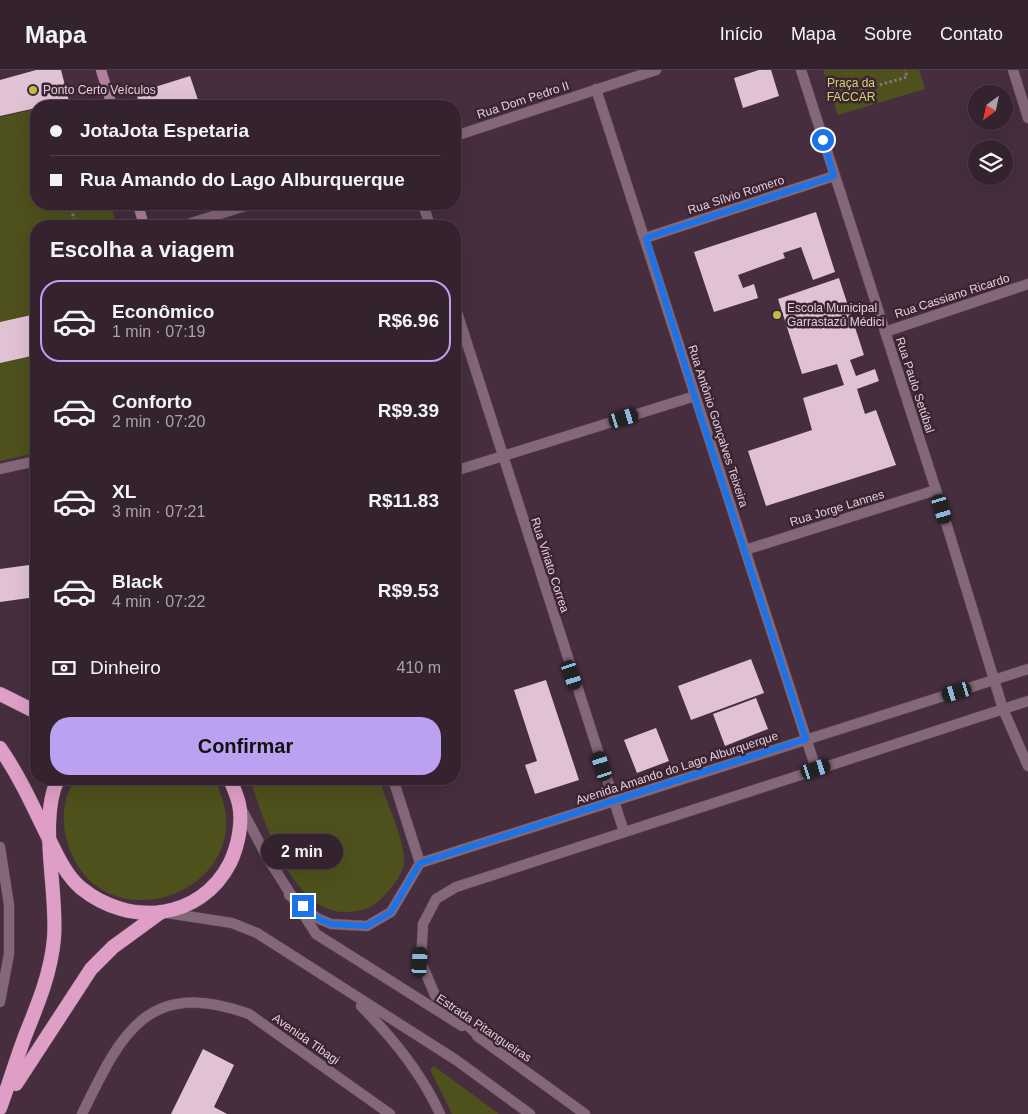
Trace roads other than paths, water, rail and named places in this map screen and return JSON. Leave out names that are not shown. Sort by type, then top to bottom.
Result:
[{"type":"highway","points":[[0,694],[30,709]]},
{"type":"highway","points":[[0,748],[16,771],[62,864],[79,886],[101,902],[124,911],[161,912],[184,905],[203,895],[221,877],[235,853],[239,837],[239,804],[232,785]]},
{"type":"highway","points":[[0,1109],[25,1037],[37,1011],[50,969],[54,936],[49,810],[56,785]]},
{"type":"highway","points":[[0,1109],[91,969],[113,948],[161,912]]},
{"type":"main road","points":[[101,70],[110,100]]},
{"type":"street","name":"Rua Dom Pedro II","points":[[461,134],[656,70]]},
{"type":"street","name":"Rua Paulo Setúbal","points":[[800,70],[936,490],[1003,709],[1028,766]]},
{"type":"street","points":[[1013,70],[1028,118]]},
{"type":"street","name":"Rua Antônio Gonçalves Teixeira","points":[[596,90],[646,238],[695,396],[816,769]]},
{"type":"street","name":"Rua Sílvio Romero","points":[[646,238],[834,176]]},
{"type":"street","points":[[218,220],[239,210]]},
{"type":"street","name":"Rua Cassiano Ricardo","points":[[884,332],[1028,284]]},
{"type":"street","name":"Rua Viriato Correa","points":[[461,325],[624,832]]},
{"type":"street","points":[[461,469],[695,396]]},
{"type":"street","points":[[0,469],[30,462]]},
{"type":"street","name":"Rua Jorge Lannes","points":[[745,550],[936,490]]},
{"type":"street","name":"Avenida Amando do Lago Alburquerque","points":[[420,863],[1028,669]]},
{"type":"street","points":[[482,1039],[435,994],[420,962],[423,924],[436,899],[456,887],[1028,701]]},
{"type":"street","points":[[289,895],[317,918],[331,924],[367,926],[391,912],[420,863],[395,785]]},
{"type":"street","name":"Estrada Pitangueiras","points":[[239,804],[289,895],[316,934],[482,1039],[585,1114]]},
{"type":"street","points":[[0,847],[9,905],[9,954],[0,1002]]},
{"type":"street","points":[[161,912],[232,923],[257,933],[456,1060],[530,1114]]},
{"type":"street","points":[[346,991],[386,1032],[412,1064],[440,1114]]},
{"type":"street","name":"Avenida Tibagi","points":[[82,1114],[119,1043],[140,1022],[156,1011],[176,1003],[200,1001],[225,1005],[248,1014],[390,1114]]},
{"type":"place","name":"Ponto Certo Veículos","points":[[33,90]]},
{"type":"place","name":"Escola Municipal Garrastazú Médici","points":[[777,315]]},
{"type":"park label","name":"Praça da FACCAR","points":[[851,90]]}]
